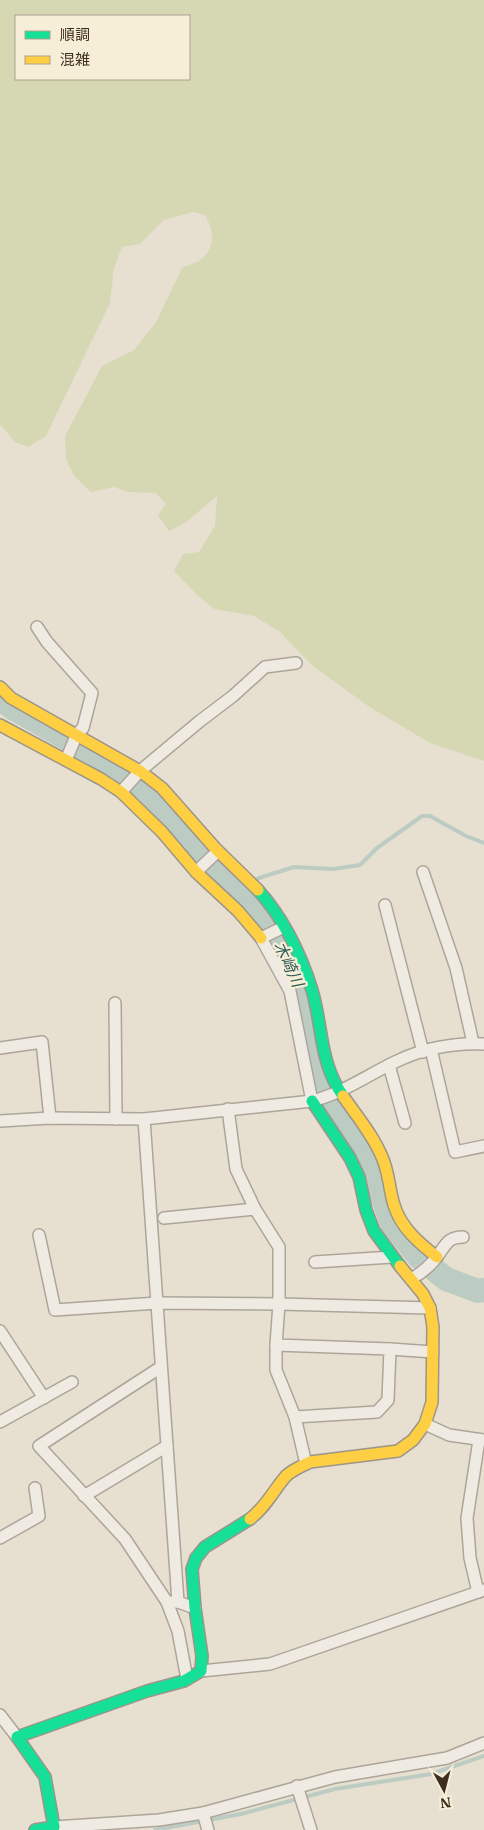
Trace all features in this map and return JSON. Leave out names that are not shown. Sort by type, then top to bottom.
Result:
[{"type":"street","points":[[37,627],[92,693],[83,728],[78,734],[66,760]]},
{"type":"street","points":[[121,792],[140,771],[233,696],[265,667],[296,663]]},
{"type":"street","points":[[0,687],[11,698],[78,734],[140,771],[162,788],[218,851],[258,890],[277,913],[312,991],[325,1059],[339,1090],[382,1156],[388,1172],[394,1206],[404,1226],[416,1241],[437,1257]]},
{"type":"street","points":[[0,725],[101,778],[121,792],[162,832],[196,872],[238,911],[261,938],[290,991],[306,1064],[308,1089],[312,1101],[350,1158],[359,1177],[366,1210],[374,1231],[392,1257],[423,1294],[430,1308],[433,1327],[432,1402],[425,1424],[413,1440],[398,1451],[306,1464],[287,1476],[254,1516],[241,1526],[205,1547],[196,1558],[192,1569],[202,1656],[201,1670]]},
{"type":"street","points":[[196,872],[218,851]]},
{"type":"street","points":[[0,1121],[50,1118],[144,1119],[312,1101],[321,1099],[389,1065],[427,1050],[478,1043],[456,968],[423,872]]},
{"type":"street","points":[[384,905],[455,1152],[484,1146]]},
{"type":"street","points":[[261,938],[284,927]]},
{"type":"street","points":[[115,1003],[116,1118]]},
{"type":"street","points":[[0,1048],[42,1042],[50,1118]]},
{"type":"street","points":[[389,1065],[405,1122]]},
{"type":"street","points":[[228,1109],[236,1169],[255,1209],[279,1247],[276,1370],[295,1417],[306,1464]]},
{"type":"street","points":[[144,1119],[167,1446],[172,1602],[187,1679]]},
{"type":"street","points":[[164,1218],[255,1209]]},
{"type":"street","points":[[39,1235],[55,1310],[157,1303],[430,1308]]},
{"type":"street","points":[[411,1279],[422,1273],[437,1257],[446,1243],[455,1237],[463,1237]]},
{"type":"street","points":[[315,1262],[392,1257]]},
{"type":"street","points":[[0,1331],[44,1398]]},
{"type":"street","points":[[276,1345],[433,1352]]},
{"type":"street","points":[[295,1417],[377,1412],[388,1400],[390,1349]]},
{"type":"street","points":[[161,1368],[39,1446],[125,1538],[172,1602],[195,1608]]},
{"type":"street","points":[[0,1422],[72,1382]]},
{"type":"street","points":[[17,1737],[147,1691],[187,1679],[201,1670],[270,1664],[481,1591],[470,1558],[466,1518],[482,1440],[449,1435],[425,1424]]},
{"type":"street","points":[[84,1496],[167,1446]]},
{"type":"street","points":[[0,1538],[38,1516],[35,1488]]},
{"type":"street","points":[[0,1716],[45,1777],[54,1827]]},
{"type":"street","points":[[35,1830],[159,1820],[203,1813],[335,1776],[447,1758],[484,1743]]},
{"type":"street","points":[[297,1786],[311,1830]]},
{"type":"street","points":[[203,1813],[208,1830]]},
{"type":"green space","points":[[0,0],[484,0],[484,761],[430,743],[371,708],[314,667],[280,632],[254,616],[214,609],[197,595],[174,571],[183,554],[199,552],[215,526],[217,496],[185,523],[169,531],[158,515],[166,504],[156,493],[128,492],[114,487],[91,492],[74,476],[66,459],[65,436],[102,366],[134,350],[156,322],[182,268],[200,260],[208,252],[212,236],[205,215],[193,212],[164,220],[140,244],[122,247],[114,268],[110,303],[46,436],[28,447],[15,442],[0,424]]},
{"type":"waterway","name":"木崎川","points":[[0,699],[16,710],[121,769],[147,791],[206,855],[264,912],[288,957],[302,992],[322,1084],[356,1133],[368,1154],[392,1224],[419,1257],[446,1279],[478,1291],[484,1290]]},
{"type":"waterway","points":[[253,882],[259,878],[294,867],[333,869],[360,865],[377,848],[422,816],[430,816],[466,836],[484,843]]},
{"type":"waterway","points":[[155,1830],[241,1814],[335,1789],[431,1774],[484,1756]]},
{"type":"traffic: fast","points":[[258,890],[283,925],[302,964],[316,1004],[330,1070],[343,1096]]},
{"type":"traffic: fast","points":[[312,1101],[350,1158],[359,1177],[366,1210],[374,1231],[400,1266]]},
{"type":"traffic: fast","points":[[35,1830],[54,1827],[45,1777],[17,1737],[147,1691],[184,1681],[201,1671],[202,1656],[192,1569],[196,1558],[205,1547],[250,1519]]},
{"type":"traffic: slow","points":[[0,687],[11,698],[140,771],[162,788],[215,848],[258,890]]},
{"type":"traffic: slow","points":[[0,725],[101,779],[121,792],[162,832],[196,872],[238,911],[261,938]]},
{"type":"traffic: slow","points":[[343,1096],[378,1149],[386,1169],[394,1205],[401,1221],[417,1240],[437,1257]]},
{"type":"traffic: slow","points":[[250,1519],[265,1504],[286,1476],[297,1468],[310,1462],[398,1451],[413,1440],[425,1424],[432,1402],[433,1327],[430,1308],[423,1294],[400,1266]]}]
